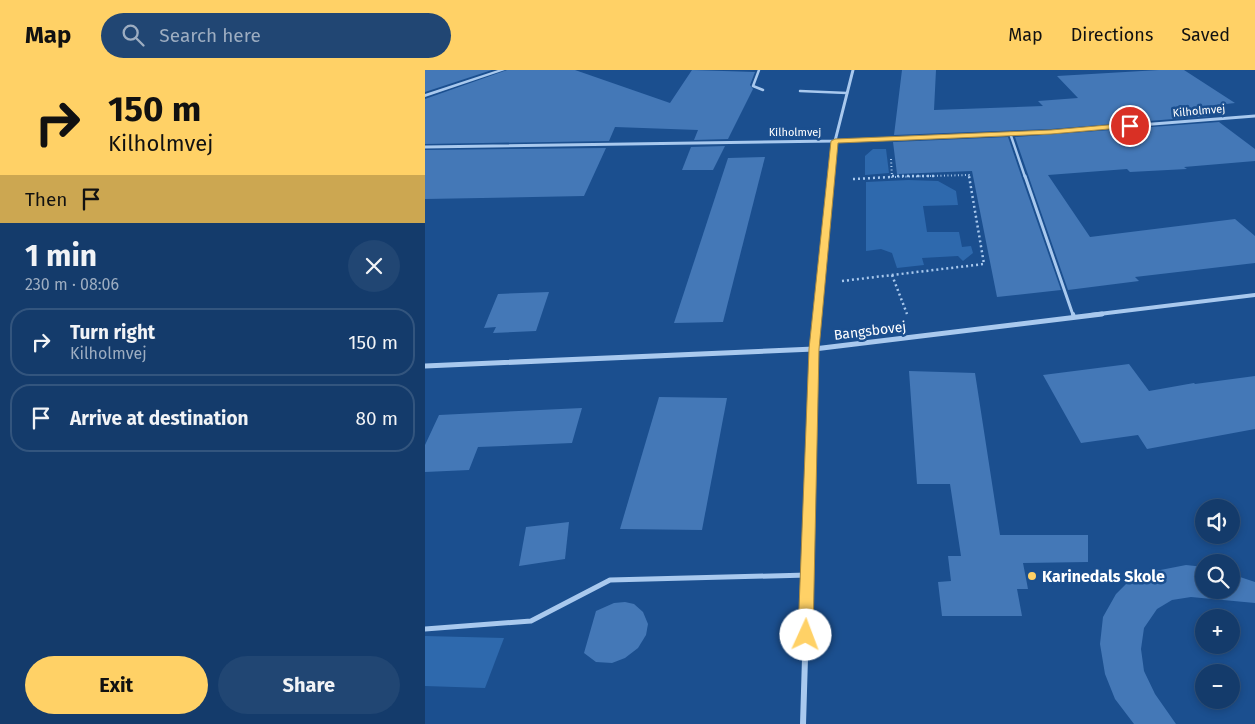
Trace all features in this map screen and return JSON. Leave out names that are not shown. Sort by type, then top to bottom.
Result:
[{"type":"street","points":[[425,96],[503,70]]},
{"type":"street","points":[[803,724],[814,349],[835,141],[853,70]]},
{"type":"street","name":"Kilholmvej","points":[[425,147],[835,141],[1009,133],[1255,116]]},
{"type":"street","name":"Bangsbovej","points":[[425,366],[814,349],[1255,294]]},
{"type":"lane","points":[[759,70],[753,86],[763,90]]},
{"type":"lane","points":[[800,91],[847,93]]},
{"type":"lane","points":[[1009,133],[1074,317]]},
{"type":"lane","points":[[425,629],[531,620],[610,580],[808,575]]},
{"type":"path","points":[[890,138],[892,177]]},
{"type":"path","points":[[821,284],[984,264],[969,175],[831,180]]},
{"type":"path","points":[[893,275],[916,337]]},
{"type":"shaded area","points":[[873,149],[886,149],[889,173],[865,175],[865,156]]},
{"type":"shaded area","points":[[938,181],[956,191],[958,205],[923,206],[927,232],[959,232],[962,247],[971,246],[973,253],[963,261],[958,256],[922,258],[924,265],[897,268],[892,253],[881,249],[866,251],[866,182]]},
{"type":"shaded area","points":[[425,636],[504,638],[485,688],[425,686]]},
{"type":"building","points":[[425,70],[492,70],[425,92]]},
{"type":"building","points":[[507,70],[575,70],[670,103],[692,70],[755,72],[750,85],[753,89],[728,139],[694,140],[698,130],[615,127],[609,141],[425,144],[425,99]]},
{"type":"building","points":[[902,70],[936,70],[934,110],[1043,106],[1038,101],[1078,98],[1057,76],[1159,70],[1184,70],[1235,103],[1208,106],[1217,112],[1206,113],[1210,116],[1051,129],[894,135]]},
{"type":"building","points":[[1219,122],[1255,149],[1255,161],[1184,167],[1187,169],[1130,172],[1127,169],[1048,175],[1090,237],[1235,219],[1255,236],[1255,263],[1135,277],[1139,281],[1068,290],[1015,137]]},
{"type":"building","points":[[1008,137],[1061,290],[997,297],[972,171],[897,174],[893,142]]},
{"type":"building","points":[[725,146],[713,170],[682,170],[691,147]]},
{"type":"building","points":[[606,148],[584,196],[425,199],[425,150]]},
{"type":"building","points":[[765,157],[723,322],[674,323],[728,158]]},
{"type":"building","points":[[549,292],[536,331],[493,333],[496,327],[484,328],[498,294]]},
{"type":"building","points":[[1129,364],[1149,391],[1194,383],[1255,376],[1255,429],[1147,449],[1138,435],[1081,443],[1043,375]]},
{"type":"building","points":[[909,371],[975,373],[1000,535],[1088,535],[1088,562],[1023,563],[1028,589],[1017,589],[1022,616],[942,616],[938,582],[951,581],[948,556],[961,556],[950,484],[917,484]]},
{"type":"building","points":[[659,397],[727,398],[702,530],[620,529]]},
{"type":"building","points":[[582,408],[572,443],[478,447],[469,470],[425,472],[425,445],[439,415]]},
{"type":"building","points":[[569,522],[565,559],[519,566],[526,527]]},
{"type":"building","points":[[1186,565],[1195,566],[1195,597],[1172,600],[1157,609],[1144,628],[1141,649],[1144,671],[1155,694],[1176,724],[1134,724],[1115,699],[1105,674],[1100,644],[1103,617],[1116,594],[1127,583],[1145,573]]},
{"type":"building","points":[[1240,577],[1255,582],[1255,603],[1212,599],[1240,599]]},
{"type":"building","points":[[625,602],[634,604],[643,612],[648,624],[646,635],[638,648],[625,658],[612,663],[596,662],[584,653],[596,611],[614,603]]},
{"type":"place","name":"Karinedals Skole","points":[[1032,576]]},
{"type":"route","points":[[806,635],[814,349],[835,141],[1051,132],[1130,126]]}]
